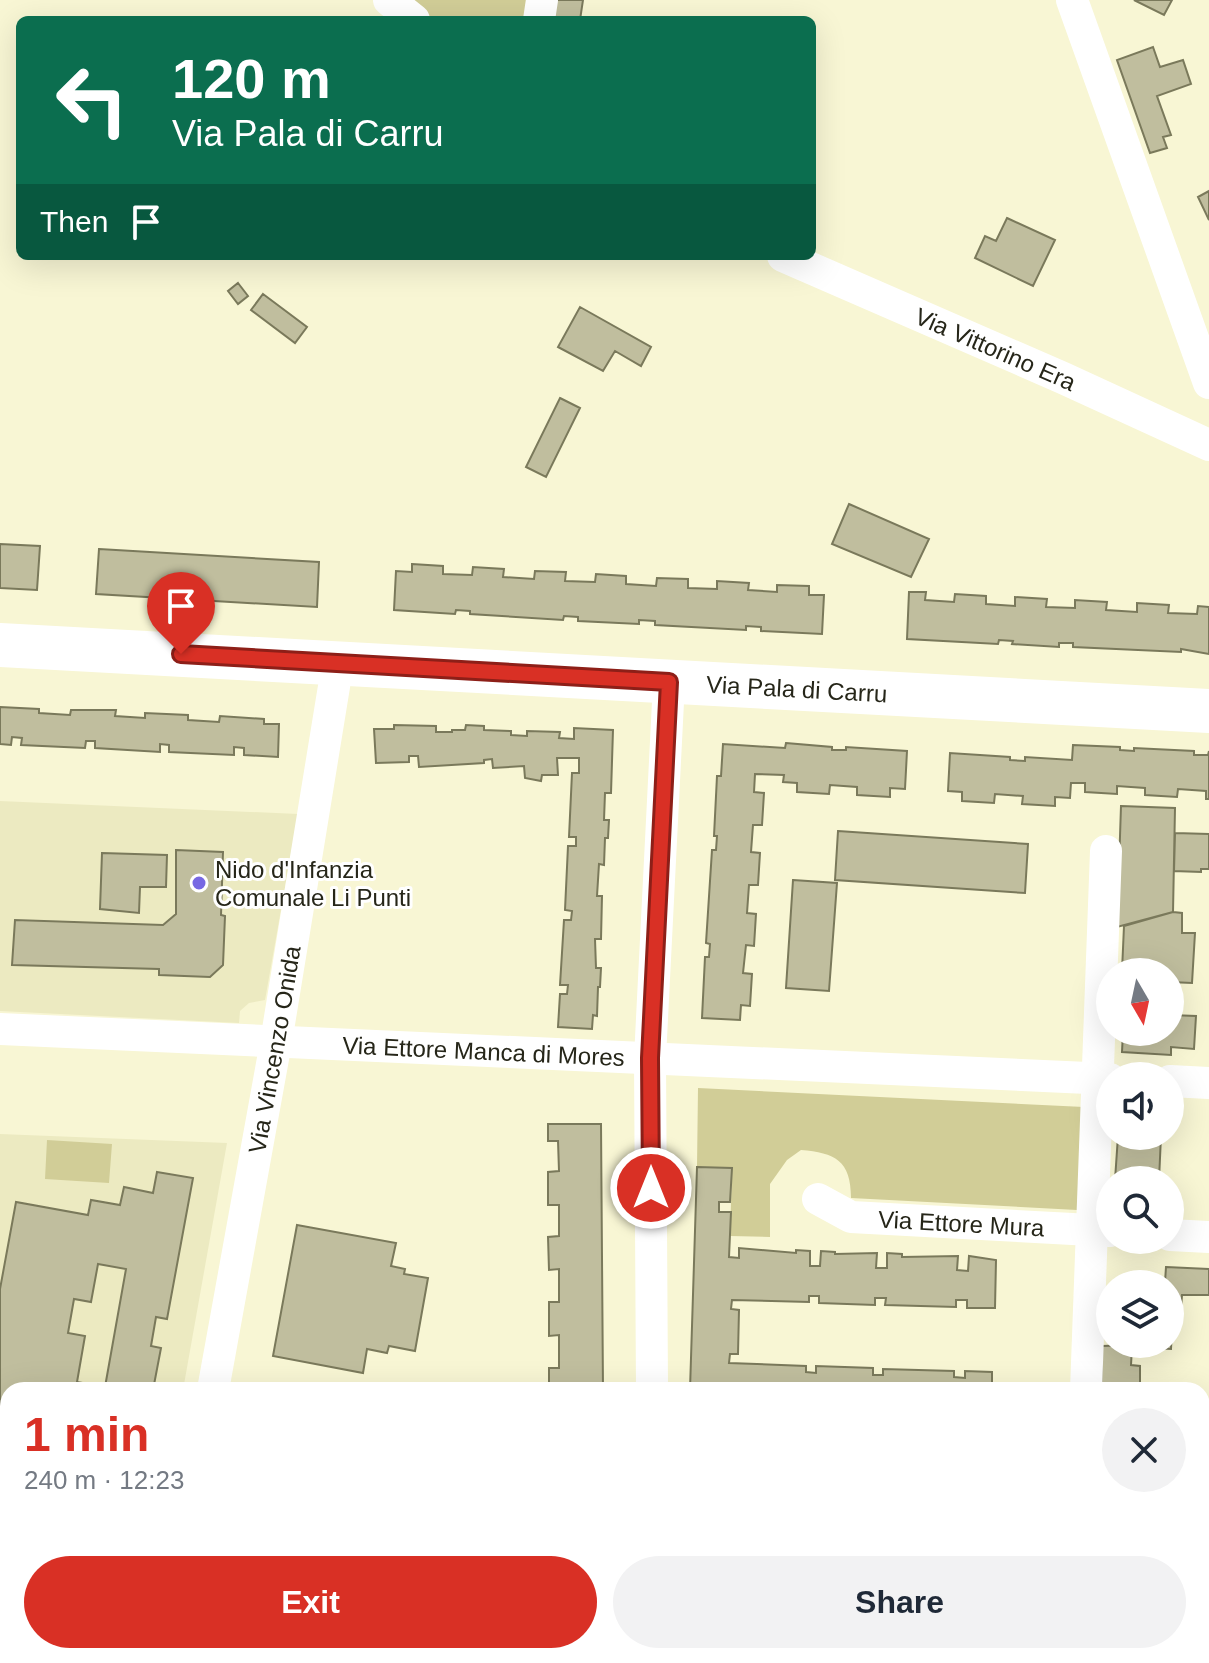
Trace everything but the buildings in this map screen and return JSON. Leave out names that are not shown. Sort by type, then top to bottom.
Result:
[{"type":"street","points":[[389,0],[409,16]]},
{"type":"street","points":[[1072,0],[1209,383]]},
{"type":"street","name":"Via Vittorino Era","points":[[792,260],[1209,445]]},
{"type":"street","name":"Via Pala di Carru","points":[[0,645],[1209,711]]},
{"type":"street","name":"Via Vincenzo Onida","points":[[214,1382],[276,1042],[338,662]]},
{"type":"street","points":[[652,1382],[650,1058],[669,682]]},
{"type":"street","points":[[1103,1062],[1106,851]]},
{"type":"street","name":"Via Ettore Manca di Mores","points":[[0,1029],[1096,1078]]},
{"type":"street","points":[[1184,1082],[1209,1083]]},
{"type":"street","name":"Via Ettore Mura","points":[[818,1199],[851,1217],[1096,1231]]},
{"type":"street","points":[[1184,1236],[1209,1237]]},
{"type":"street","points":[[1087,1382],[1099,1254]]},
{"type":"shaded area","points":[[390,0],[536,0],[535,16],[418,16]]},
{"type":"shaded area","points":[[0,801],[298,814],[265,1000],[249,1003],[240,1011],[239,1023],[0,1011]]},
{"type":"shaded area","points":[[698,1088],[1084,1107],[1077,1210],[851,1198],[848,1175],[839,1161],[823,1153],[801,1150],[787,1160],[770,1184],[770,1237],[730,1236],[732,1168],[697,1167]]},
{"type":"shaded area","points":[[0,1134],[227,1143],[184,1382],[0,1382]]},
{"type":"shaded area","points":[[47,1140],[112,1144],[109,1183],[45,1179]]},
{"type":"place","name":"Nido d'Infanzia Comunale Li Punti","points":[[199,883]]},
{"type":"route","points":[[181,654],[669,682],[650,1058],[651,1188]]}]
